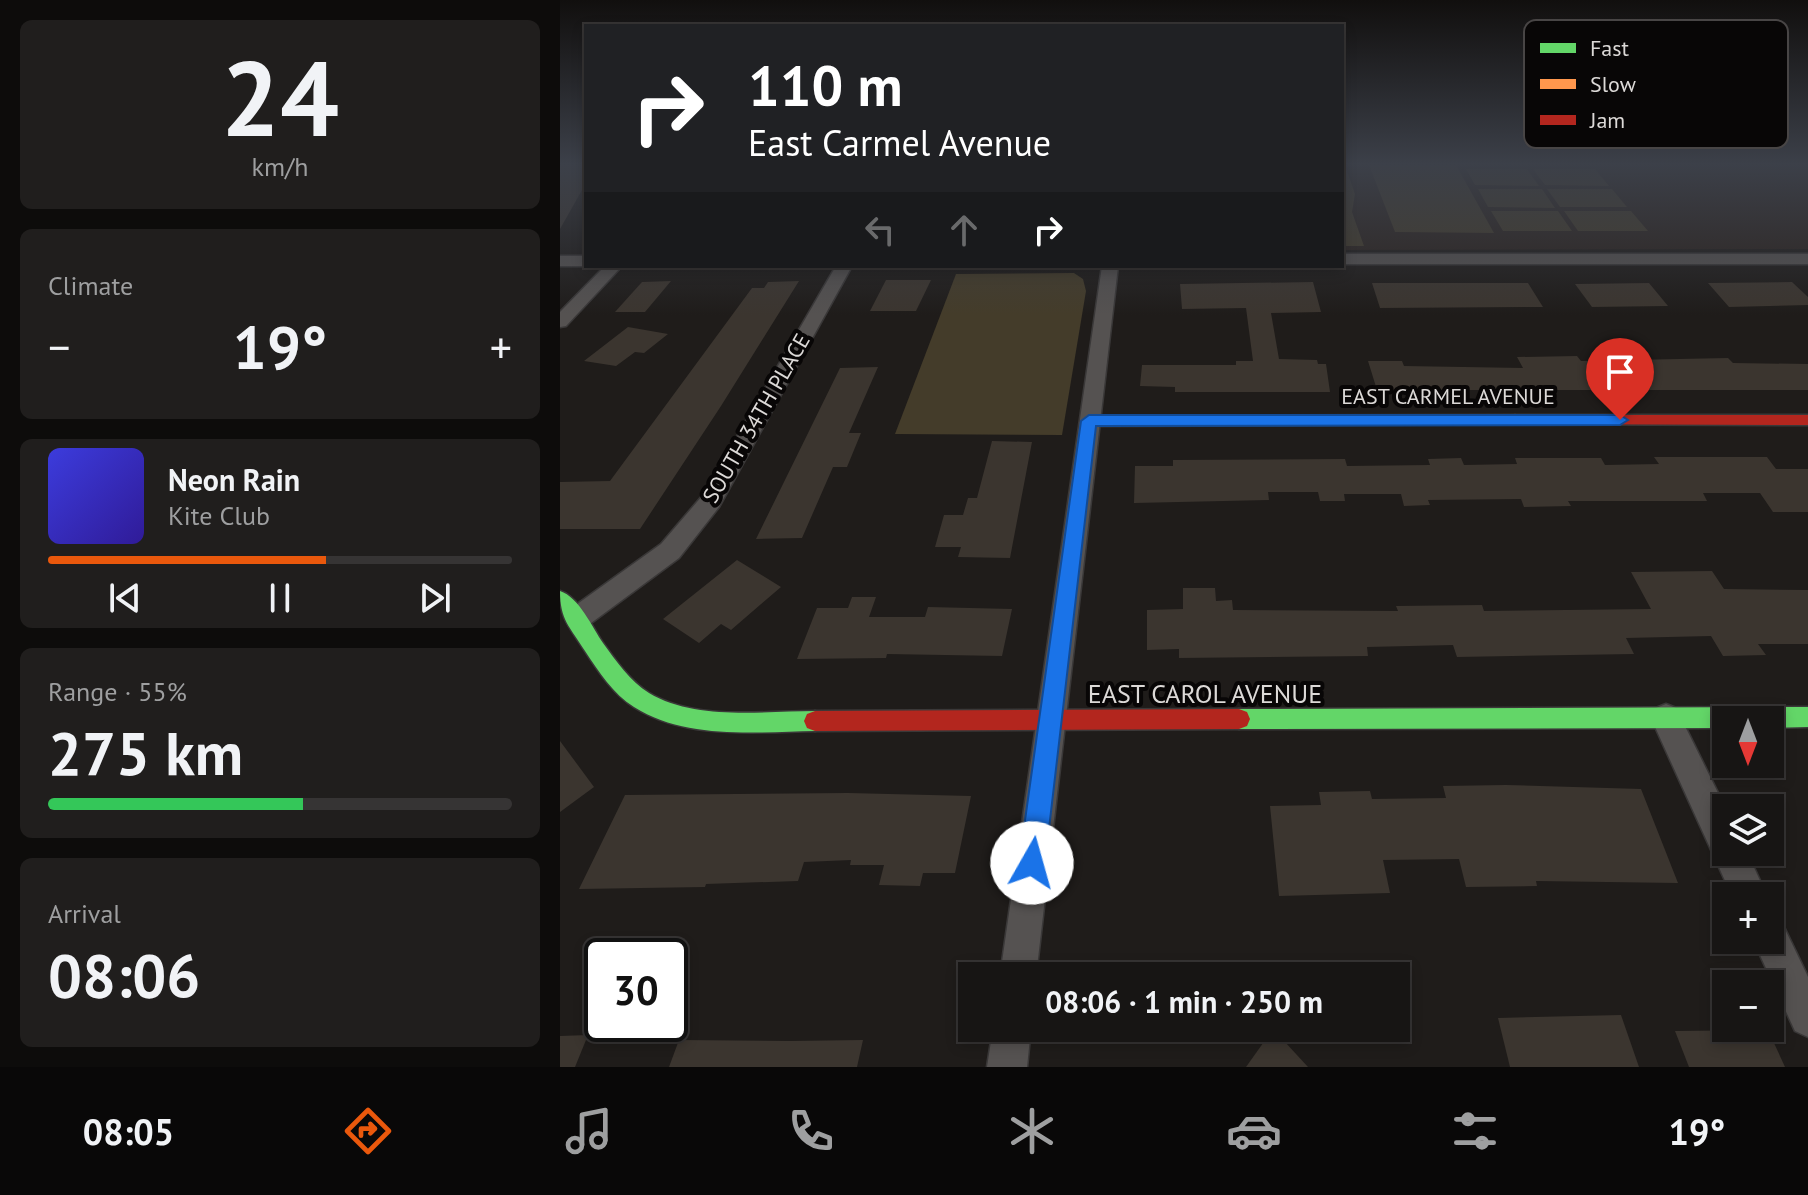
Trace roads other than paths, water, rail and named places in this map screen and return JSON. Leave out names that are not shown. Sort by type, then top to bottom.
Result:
[{"type":"street","points":[[1344,259],[1808,259]]},
{"type":"street","points":[[560,261],[584,261]]},
{"type":"street","points":[[560,322],[612,268]]},
{"type":"street","name":"SOUTH 34TH PLACE","points":[[578,618],[670,551],[711,501],[843,268]]},
{"type":"street","points":[[1020,962],[1110,268]]},
{"type":"street","name":"EAST CARMEL AVENUE","points":[[1089,421],[1808,420]]},
{"type":"street","name":"EAST CAROL AVENUE","points":[[560,599],[578,618],[608,671],[651,708],[724,721],[1808,717]]},
{"type":"street","points":[[1666,718],[1712,815]]},
{"type":"street","points":[[1778,954],[1808,1018]]},
{"type":"street","points":[[1007,1067],[1010,1042]]}]
